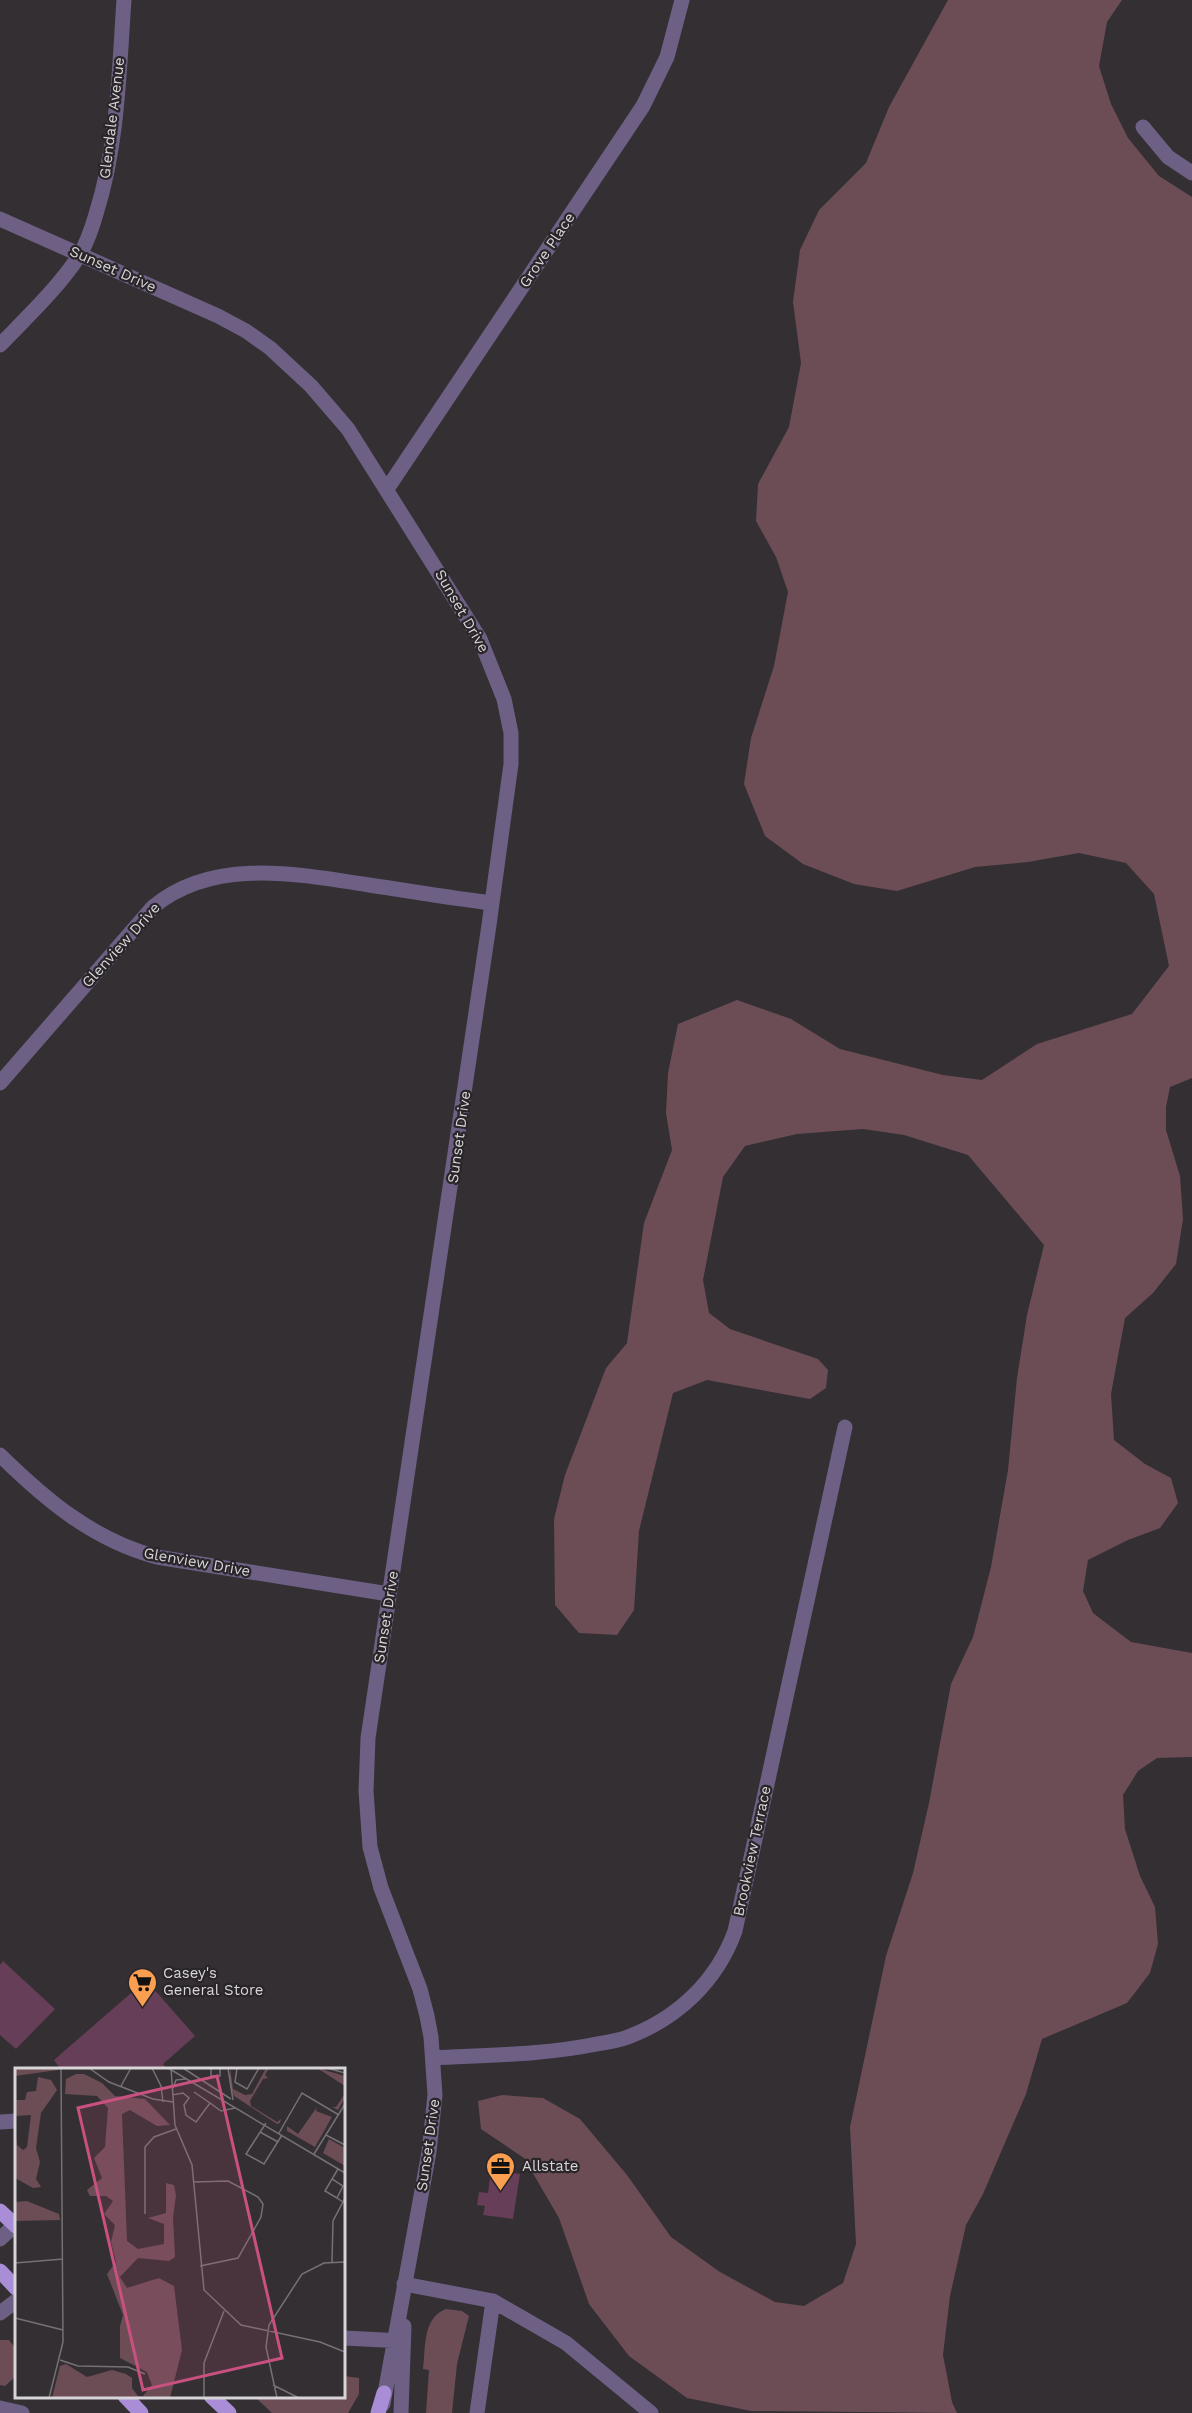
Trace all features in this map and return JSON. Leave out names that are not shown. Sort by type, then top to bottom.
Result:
[{"type":"main road","points":[[0,2211],[15,2224]]},
{"type":"main road","points":[[0,2271],[15,2287]]},
{"type":"main road","points":[[380,2413],[384,2393]]},
{"type":"main road","points":[[126,2398],[141,2413]]},
{"type":"main road","points":[[212,2398],[229,2413]]},
{"type":"street","name":"Glendale Avenue","points":[[0,345],[51,293],[80,255],[89,235],[109,163],[124,0]]},
{"type":"street","name":"Grove Place","points":[[387,489],[643,106],[667,57],[682,0]]},
{"type":"street","points":[[1143,127],[1168,157],[1192,173]]},
{"type":"street","name":"Sunset Drive","points":[[0,219],[218,316],[246,331],[270,348],[311,386],[335,414],[387,489],[480,639],[504,699],[511,733],[511,764],[492,903],[368,1738],[366,1791],[370,1847],[381,1888],[420,1989],[429,2027],[435,2095],[433,2122],[404,2284],[398,2341],[401,2413]]},
{"type":"street","name":"Glenview Drive","points":[[0,1083],[153,907],[169,893],[212,877],[270,872],[305,875],[492,903]]},
{"type":"street","name":"Brookview Terrace","points":[[433,2058],[578,2048],[627,2038],[668,2018],[705,1985],[719,1966],[735,1931],[845,1427]]},
{"type":"street","name":"Glenview Drive","points":[[0,1455],[62,1512],[109,1540],[131,1550],[157,1557],[390,1594]]},
{"type":"street","points":[[0,2122],[15,2121]]},
{"type":"street","points":[[0,2239],[15,2226]]},
{"type":"street","points":[[404,2284],[493,2301],[566,2343],[651,2413]]},
{"type":"street","points":[[477,2413],[493,2301]]},
{"type":"street","points":[[0,2313],[15,2302]]},
{"type":"street","points":[[345,2338],[398,2341]]},
{"type":"street","name":"Sunset Drive","points":[[384,2393],[398,2341]]},
{"type":"street","points":[[0,2408],[22,2413]]},
{"type":"shaded area","points":[[948,0],[1122,0],[1107,22],[1099,66],[1111,104],[1128,138],[1159,176],[1192,197],[1192,1078],[1170,1087],[1166,1107],[1166,1130],[1180,1176],[1183,1219],[1176,1264],[1153,1293],[1125,1318],[1111,1394],[1114,1440],[1145,1464],[1171,1478],[1178,1503],[1160,1528],[1128,1540],[1088,1560],[1083,1591],[1093,1613],[1131,1642],[1192,1653],[1192,1757],[1157,1758],[1138,1771],[1123,1795],[1125,1829],[1140,1876],[1155,1907],[1158,1944],[1150,1973],[1127,2003],[1042,2039],[1026,2094],[983,2194],[966,2225],[950,2296],[943,2355],[952,2402],[957,2413],[751,2411],[687,2398],[629,2356],[589,2304],[559,2218],[524,2158],[481,2129],[478,2101],[502,2095],[543,2098],[580,2119],[627,2175],[671,2237],[720,2272],[775,2302],[804,2306],[843,2283],[856,2244],[850,2127],[886,1956],[913,1873],[929,1803],[951,1684],[973,1637],[991,1567],[1008,1470],[1017,1378],[1027,1315],[1044,1245],[968,1155],[904,1135],[863,1129],[797,1134],[745,1146],[723,1177],[703,1280],[709,1313],[730,1329],[818,1359],[828,1370],[826,1388],[810,1399],[707,1380],[673,1393],[639,1531],[634,1610],[617,1635],[579,1633],[555,1605],[554,1519],[565,1475],[606,1368],[627,1343],[644,1223],[672,1150],[666,1113],[668,1073],[678,1024],[737,1000],[791,1019],[840,1049],[943,1075],[982,1080],[1037,1044],[1132,1014],[1169,966],[1154,894],[1126,863],[1079,853],[1028,862],[975,867],[897,891],[854,884],[803,864],[765,836],[744,784],[751,738],[774,666],[788,592],[776,557],[756,521],[758,484],[789,427],[801,363],[793,302],[800,250],[819,210],[866,163],[889,107]]},
{"type":"shaded area","points":[[446,2309],[462,2311],[469,2316],[457,2364],[452,2413],[426,2413],[429,2370],[423,2369],[427,2334],[433,2319]]},
{"type":"shaded area","points":[[0,2340],[9,2340],[15,2348],[15,2377],[5,2386],[0,2385]]},
{"type":"shaded area","points":[[345,2376],[359,2378],[359,2394],[348,2413],[272,2413],[256,2398],[345,2398]]},
{"type":"building","points":[[3,1961],[55,2009],[16,2049],[0,2035],[0,1965]]},
{"type":"building","name":"Casey's General Store","points":[[146,1980],[195,2036],[163,2064],[166,2068],[60,2068],[54,2060]]},
{"type":"building","points":[[491,2170],[520,2174],[513,2219],[483,2215],[485,2206],[477,2205],[479,2192],[488,2193]]},
{"type":"place","name":"Casey's General Store","points":[[142,2008]]},
{"type":"place","name":"Allstate","points":[[501,2192]]}]
